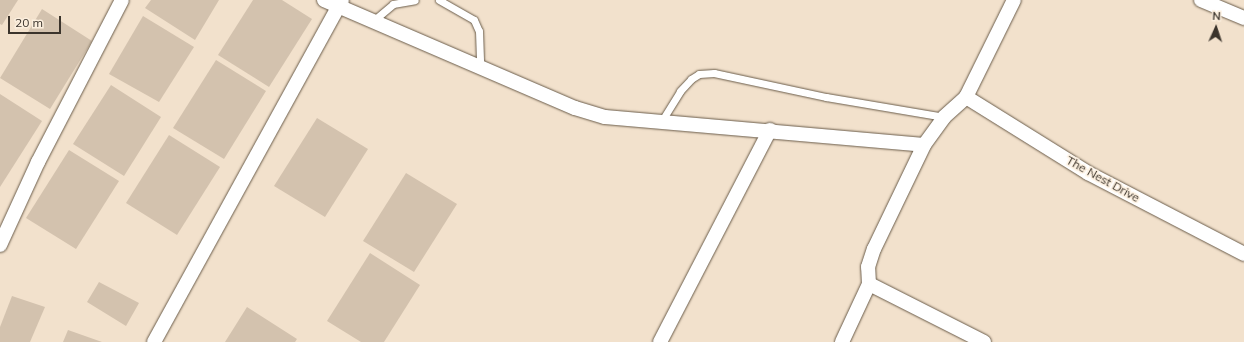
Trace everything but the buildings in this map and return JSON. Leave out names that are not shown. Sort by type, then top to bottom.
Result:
[{"type":"street","points":[[0,245],[38,162],[122,0]]},
{"type":"street","points":[[324,0],[341,3],[373,21],[575,108],[605,116],[661,123],[770,130],[924,145]]},
{"type":"street","points":[[842,342],[869,284],[868,267],[874,249],[924,145],[944,117],[966,97],[1014,0]]},
{"type":"street","points":[[1201,0],[1244,18]]},
{"type":"street","points":[[154,342],[341,3]]},
{"type":"street","name":"The Nest Drive","points":[[966,97],[1088,173],[1244,254]]},
{"type":"street","points":[[660,342],[770,130]]},
{"type":"street","points":[[869,284],[984,342]]},
{"type":"lane","points":[[373,21],[393,4],[415,0]]},
{"type":"lane","points":[[439,0],[474,20],[479,31],[480,67]]},
{"type":"lane","points":[[661,123],[680,91],[691,79],[699,74],[714,73],[826,97],[944,117]]}]
